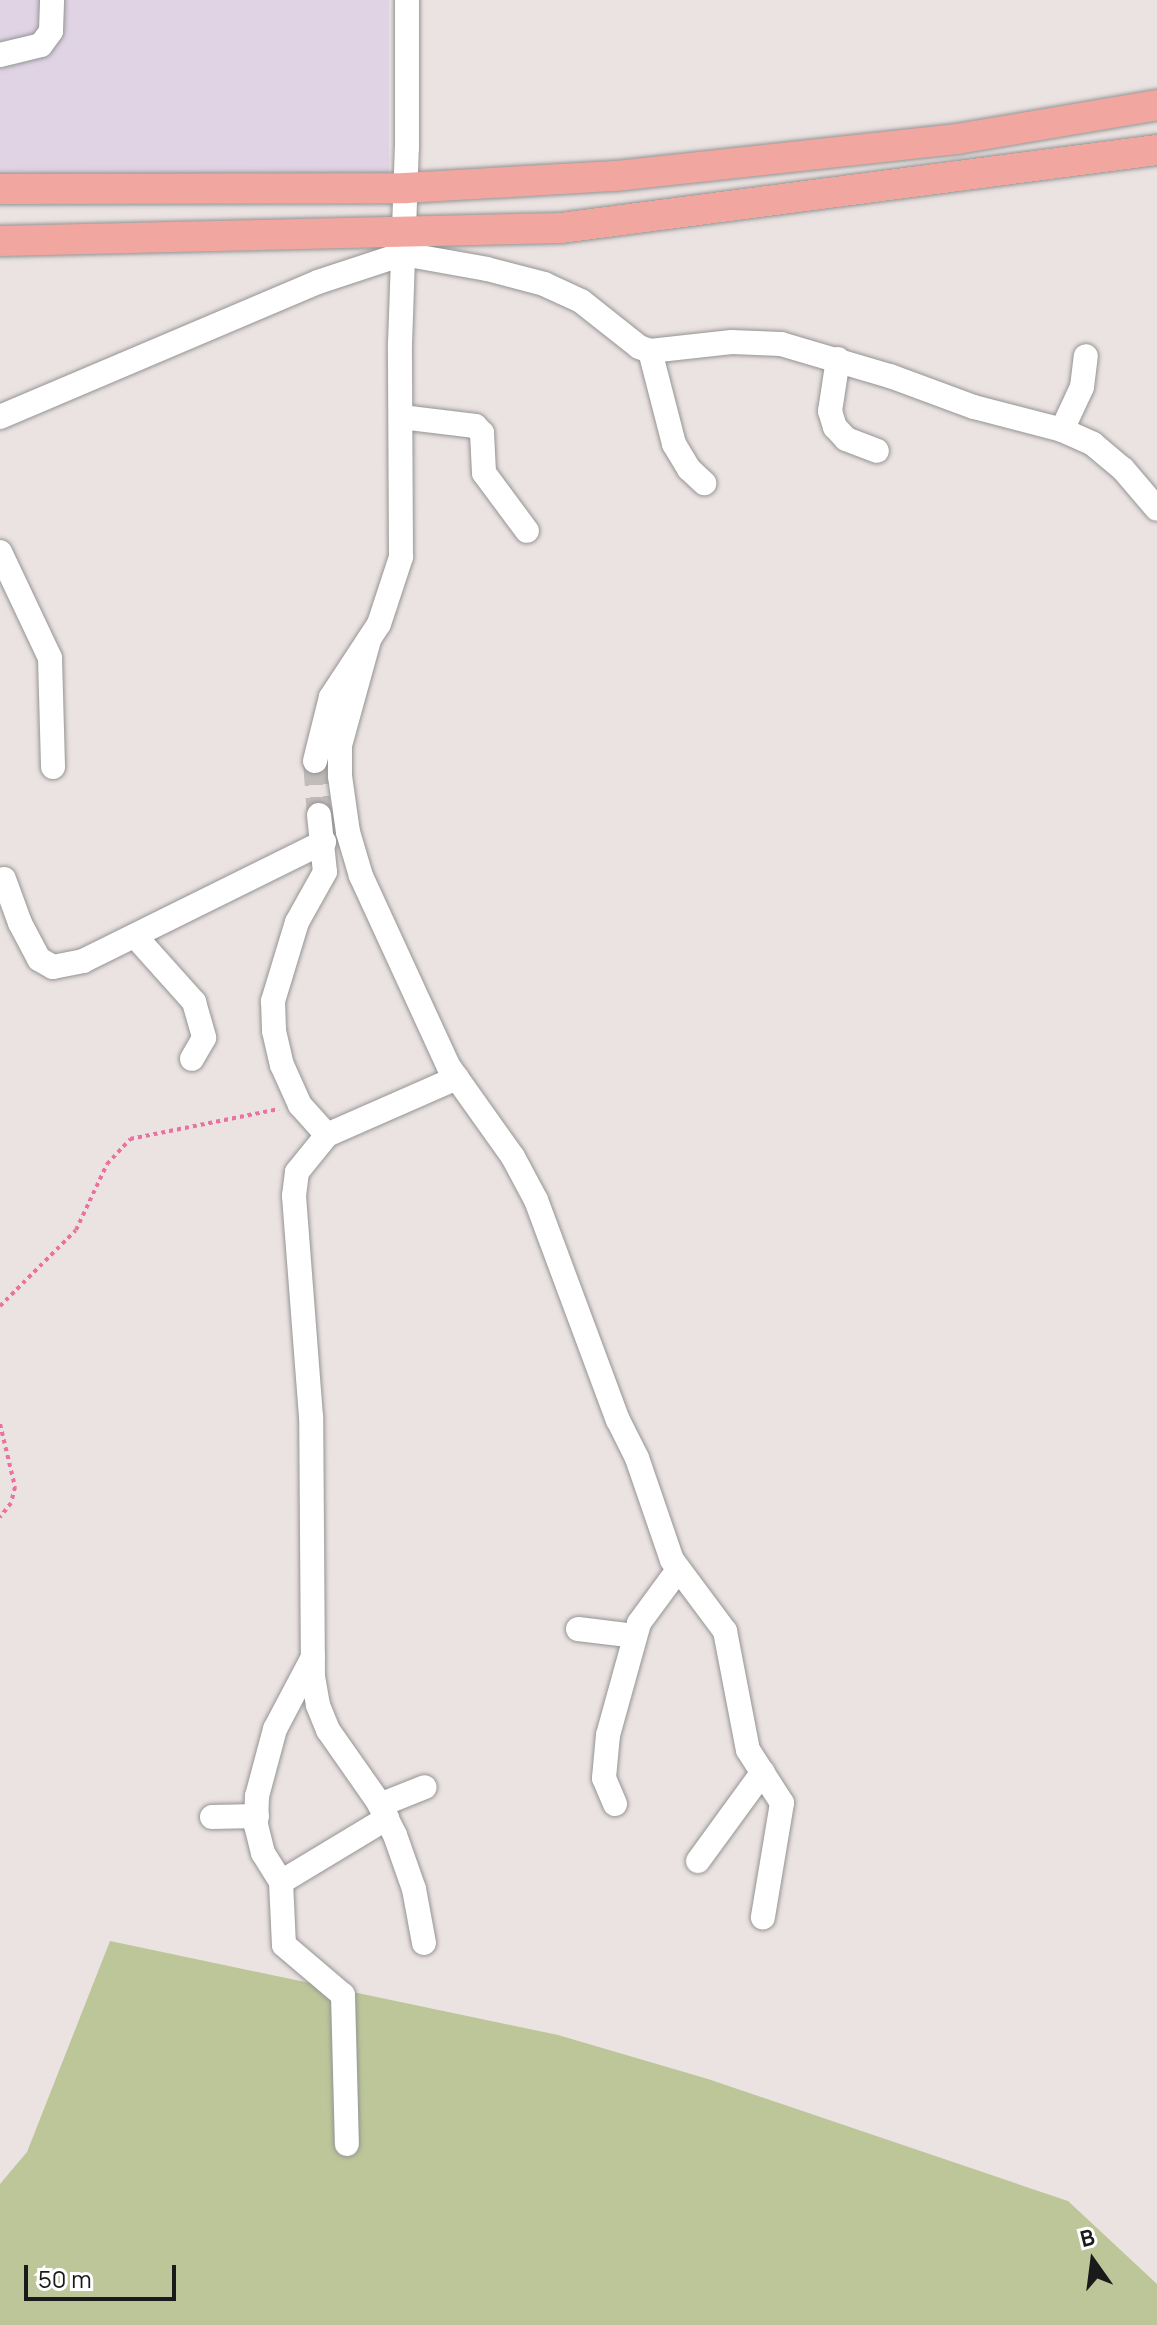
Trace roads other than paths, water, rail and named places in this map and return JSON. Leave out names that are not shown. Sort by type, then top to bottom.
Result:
[{"type":"main road","points":[[0,189],[266,191],[405,188],[616,176],[957,139],[1157,105]]},
{"type":"main road","points":[[0,241],[404,243],[561,228],[1157,150]]},
{"type":"street","points":[[0,55],[41,45],[51,31],[52,0]]},
{"type":"street","points":[[315,761],[331,697],[379,624],[401,557],[407,0]]},
{"type":"street","points":[[0,417],[404,243],[544,284],[581,301],[639,347],[650,351],[732,342],[769,344],[838,359],[974,407],[1062,430],[1093,444],[1123,469],[1157,509]]},
{"type":"street","points":[[650,351],[674,444],[689,469],[704,483]]},
{"type":"street","points":[[1062,430],[1080,395],[1086,356]]},
{"type":"street","points":[[838,359],[830,418],[846,439],[877,451]]},
{"type":"street","points":[[401,417],[475,426],[482,433],[484,473],[527,531]]},
{"type":"street","points":[[0,552],[50,658],[53,767]]},
{"type":"street","points":[[369,640],[340,745],[340,776],[348,832],[361,876],[457,1078],[513,1157],[536,1200],[678,1570],[725,1631],[732,1651],[742,1730],[748,1750],[777,1792],[782,1815],[763,1917]]},
{"type":"street","points":[[319,815],[325,872],[297,922],[273,1001],[274,1031],[282,1065],[300,1105],[327,1135]]},
{"type":"street","points":[[4,879],[20,923],[39,959],[53,967],[83,961],[324,842]]},
{"type":"street","points":[[135,936],[194,1002],[204,1038],[192,1059]]},
{"type":"street","points":[[424,1943],[414,1889],[383,1812],[328,1730],[318,1705],[313,1657],[311,1417],[294,1196],[297,1172],[327,1135],[457,1078]]},
{"type":"street","points":[[615,1804],[604,1778],[603,1761],[635,1636],[653,1600],[678,1570]]},
{"type":"street","points":[[578,1629],[635,1636]]},
{"type":"street","points":[[313,1657],[275,1729],[257,1796],[257,1816],[263,1853],[281,1882],[284,1945],[343,1995],[347,2144]]},
{"type":"street","points":[[698,1861],[763,1772]]},
{"type":"street","points":[[281,1882],[425,1787]]},
{"type":"street","points":[[212,1817],[257,1816]]},
{"type":"tunnel","points":[[315,761],[319,815]]}]
